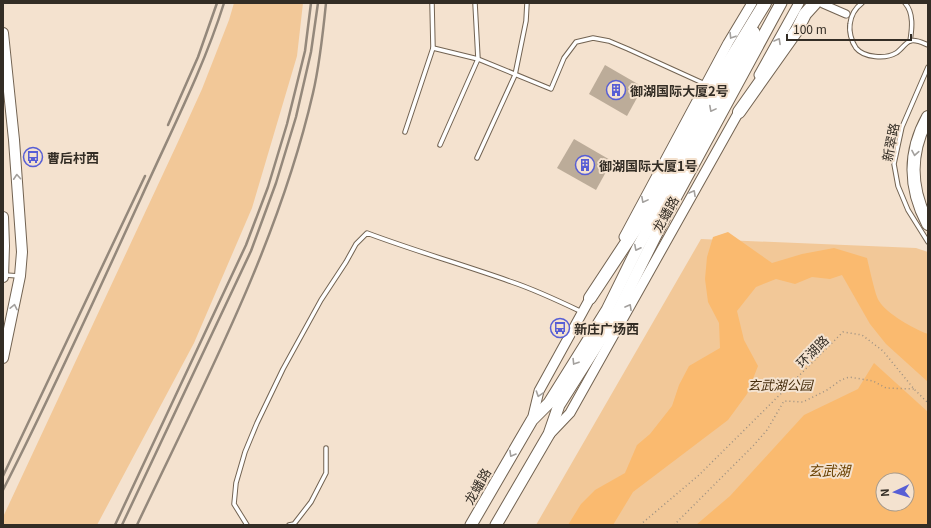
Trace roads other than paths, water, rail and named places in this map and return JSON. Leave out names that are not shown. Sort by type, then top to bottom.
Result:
[{"type":"highway","points":[[590,298],[652,204],[710,93],[764,3]]},
{"type":"highway","points":[[739,112],[797,30],[805,14],[819,3]]},
{"type":"highway","points":[[928,117],[922,128],[917,144],[913,176],[917,200],[928,224]]},
{"type":"main road","name":"龙蟠路","points":[[496,525],[549,434],[554,404],[607,310],[641,240],[769,3]]},
{"type":"main road","name":"龙蟠路","points":[[471,525],[532,420],[554,404],[616,315],[664,219],[781,3]]},
{"type":"main road","points":[[3,33],[16,162],[22,252],[20,276],[3,358]]},
{"type":"main road","points":[[3,217],[3,276]]},
{"type":"street","name":"龙蟠路","points":[[532,420],[539,391],[639,210],[728,43],[752,3]]},
{"type":"street","name":"龙蟠路","points":[[549,434],[570,413],[799,3]]},
{"type":"street","points":[[819,3],[846,14]]},
{"type":"lane","points":[[404,132],[433,48],[432,3]]},
{"type":"lane","points":[[440,145],[478,59],[476,3]]},
{"type":"lane","points":[[477,158],[515,75],[526,21],[527,3]]},
{"type":"lane","points":[[862,3],[853,11],[850,28],[854,44],[861,53],[878,57],[888,56],[896,53],[910,41],[916,40],[928,46]]},
{"type":"lane","points":[[905,3],[911,16],[910,41]]},
{"type":"lane","points":[[433,48],[478,59],[551,89],[564,58],[576,42],[593,38],[610,41],[628,48],[706,84]]},
{"type":"lane","name":"新翠路","points":[[928,67],[902,127],[894,164],[898,186],[908,210],[928,242]]},
{"type":"lane","points":[[246,525],[234,504],[236,483],[248,444],[283,368],[321,300],[356,244],[367,233],[409,249],[537,291],[582,312]]},
{"type":"lane","points":[[3,276],[20,276]]},
{"type":"lane","points":[[289,525],[294,524],[311,502],[326,473],[326,448]]},
{"type":"water","points":[[728,232],[772,263],[802,254],[834,248],[867,258],[876,293],[883,306],[901,320],[928,334],[928,382],[886,344],[870,324],[842,275],[830,279],[812,277],[795,284],[776,279],[756,287],[737,311],[744,340],[758,366],[747,394],[728,420],[633,492],[613,525],[568,525],[581,504],[595,490],[625,473],[637,445],[650,434],[672,406],[679,385],[689,366],[720,348],[719,323],[708,302],[705,279],[707,257],[713,237]]},
{"type":"water","name":"玄武湖","points":[[874,363],[928,412],[928,525],[696,525],[730,496],[804,415],[858,389]]},
{"type":"railway","points":[[168,125],[198,57],[217,3]]},
{"type":"railway","points":[[3,490],[74,345],[186,101],[216,28],[224,3]]},
{"type":"railway","points":[[115,525],[246,245],[268,187],[287,124],[305,51],[311,3]]},
{"type":"railway","points":[[122,525],[251,251],[276,183],[296,117],[311,52],[318,3]]},
{"type":"railway","points":[[137,525],[237,314],[280,205],[298,149],[313,93],[326,3]]},
{"type":"railway","points":[[3,476],[145,176]]},
{"type":"place","name":"御湖国际大厦2号","points":[[616,90]]},
{"type":"place","name":"曹后村西","points":[[33,157]]},
{"type":"place","name":"御湖国际大厦1号","points":[[585,165]]},
{"type":"place","name":"新庄广场西","points":[[560,328]]},
{"type":"park label","name":"玄武湖公园","points":[[780,384]]}]
